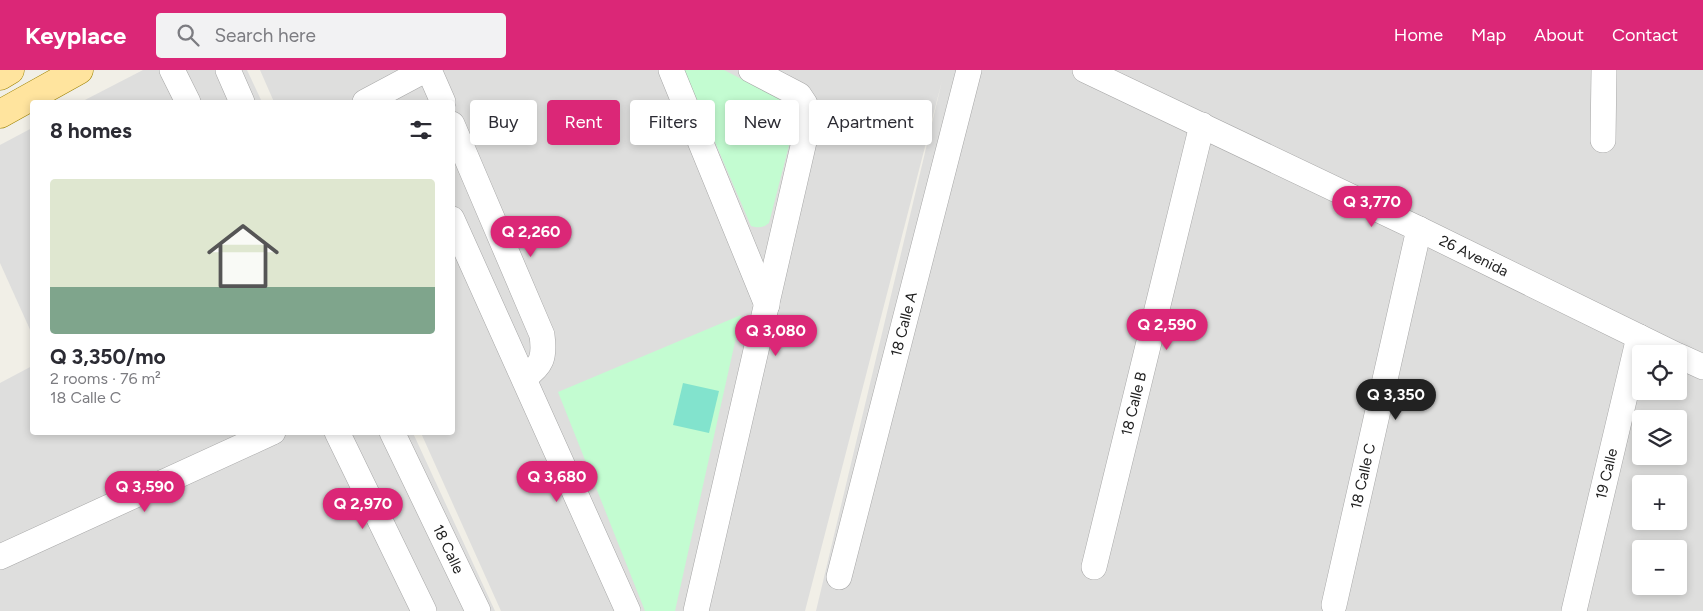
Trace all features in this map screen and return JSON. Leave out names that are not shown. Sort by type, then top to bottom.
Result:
[{"type":"main road","points":[[0,76],[10,70]]},
{"type":"main road","points":[[0,114],[79,70]]},
{"type":"street","points":[[172,70],[187,100]]},
{"type":"street","points":[[228,70],[241,100]]},
{"type":"street","points":[[369,100],[425,70]]},
{"type":"street","points":[[430,70],[442,100]]},
{"type":"street","points":[[671,70],[767,305]]},
{"type":"street","points":[[696,611],[809,120],[805,104],[799,95],[751,70]]},
{"type":"street","name":"18 Calle A","points":[[838,577],[969,70]]},
{"type":"street","name":"26 Avenida","points":[[1084,70],[1420,229],[1655,345]]},
{"type":"street","points":[[1603,140],[1604,70]]},
{"type":"street","name":"18 Calle B","points":[[1094,567],[1202,126]]},
{"type":"street","points":[[455,131],[542,335],[542,358],[537,369],[524,378]]},
{"type":"street","points":[[455,225],[628,611]]},
{"type":"street","name":"18 Calle C","points":[[1334,605],[1420,229]]},
{"type":"street","name":"19 Calle","points":[[1574,611],[1639,337]]},
{"type":"street","points":[[1687,360],[1703,367]]},
{"type":"street","points":[[0,557],[266,435]]},
{"type":"street","points":[[339,435],[424,611]]},
{"type":"street","name":"18 Calle","points":[[393,435],[478,611]]},
{"type":"shaded area","points":[[143,70],[247,70],[261,100],[85,100]]},
{"type":"shaded area","points":[[260,70],[1703,70],[1703,611],[816,611],[927,145],[932,145],[932,123],[942,81],[932,120],[932,100],[809,100],[809,145],[925,145],[805,611],[501,611],[422,435],[455,435],[455,100],[273,100]]},
{"type":"shaded area","points":[[30,129],[30,330],[0,263],[0,145]]},
{"type":"shaded area","points":[[30,367],[30,435],[414,435],[495,611],[0,611],[0,383]]},
{"type":"green space","points":[[684,70],[724,70],[782,100],[725,100],[725,145],[789,145],[769,223],[765,226],[751,226],[715,142],[715,100],[697,100]]},
{"type":"green space","points":[[741,315],[675,611],[645,611],[558,392]]},
{"type":"green space","points":[[683,383],[719,391],[709,433],[673,425]]}]
